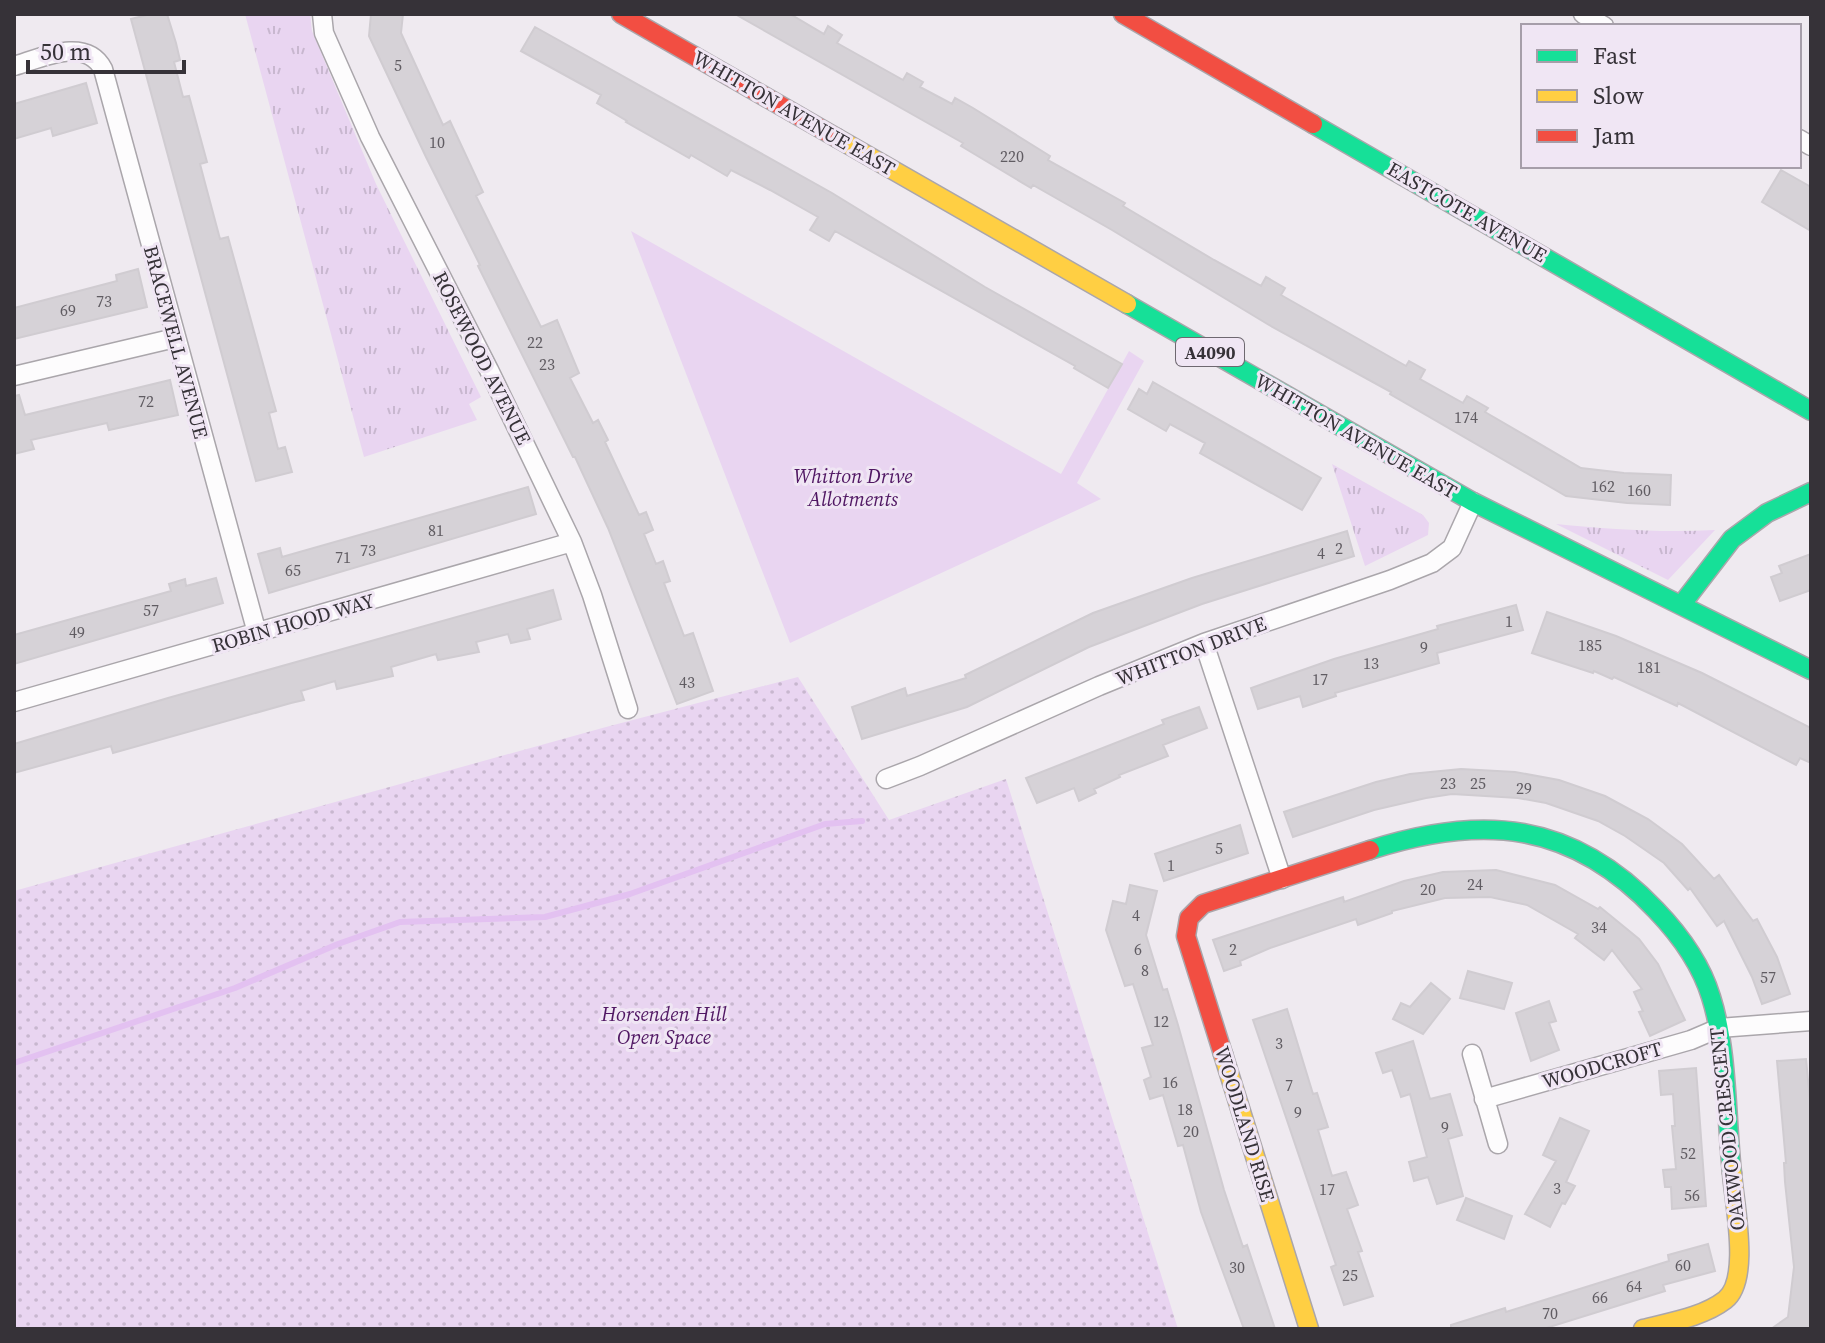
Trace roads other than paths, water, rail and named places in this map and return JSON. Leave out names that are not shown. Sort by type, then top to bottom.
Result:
[{"type":"street","name":"ROSEWOOD AVENUE","points":[[322,14],[324,33],[370,137],[495,382],[572,542],[628,709]]},
{"type":"street","name":"WHITTON AVENUE EAST","points":[[621,14],[1473,502],[1811,670]]},
{"type":"street","name":"EASTCOTE AVENUE","points":[[1123,14],[1811,411]]},
{"type":"street","points":[[1583,14],[1600,24]]},
{"type":"street","name":"BRACEWELL AVENUE","points":[[14,66],[65,51],[90,55],[99,61],[103,69],[257,633]]},
{"type":"street","points":[[14,376],[175,338]]},
{"type":"street","points":[[1682,604],[1732,539],[1767,513],[1811,492]]},
{"type":"street","name":"WHITTON DRIVE","points":[[886,779],[1204,643],[1432,563],[1452,548],[1473,502]]},
{"type":"street","name":"ROBIN HOOD WAY","points":[[14,702],[572,542]]},
{"type":"street","points":[[1204,643],[1282,879]]},
{"type":"street","name":"OAKWOOD CRESCENT","points":[[1189,918],[1203,904],[1388,844],[1437,832],[1521,832],[1559,843],[1594,859],[1627,881],[1682,942],[1706,981],[1719,1028],[1740,1265],[1730,1295],[1716,1307],[1643,1329]]},
{"type":"street","name":"WOODLAND RISE","points":[[1189,918],[1186,936],[1309,1329]]},
{"type":"street","name":"WOODCROFT","points":[[1484,1099],[1691,1040],[1719,1028],[1811,1021]]},
{"type":"street","points":[[1472,1054],[1498,1144]]},
{"type":"waterway","points":[[14,1063],[235,988],[338,944],[400,922],[545,917],[630,894],[825,824],[862,821]]},
{"type":"park label","name":"Whitton Drive Allotments","points":[[853,488]]},
{"type":"park label","name":"Horsenden Hill Open Space","points":[[664,1026]]}]
